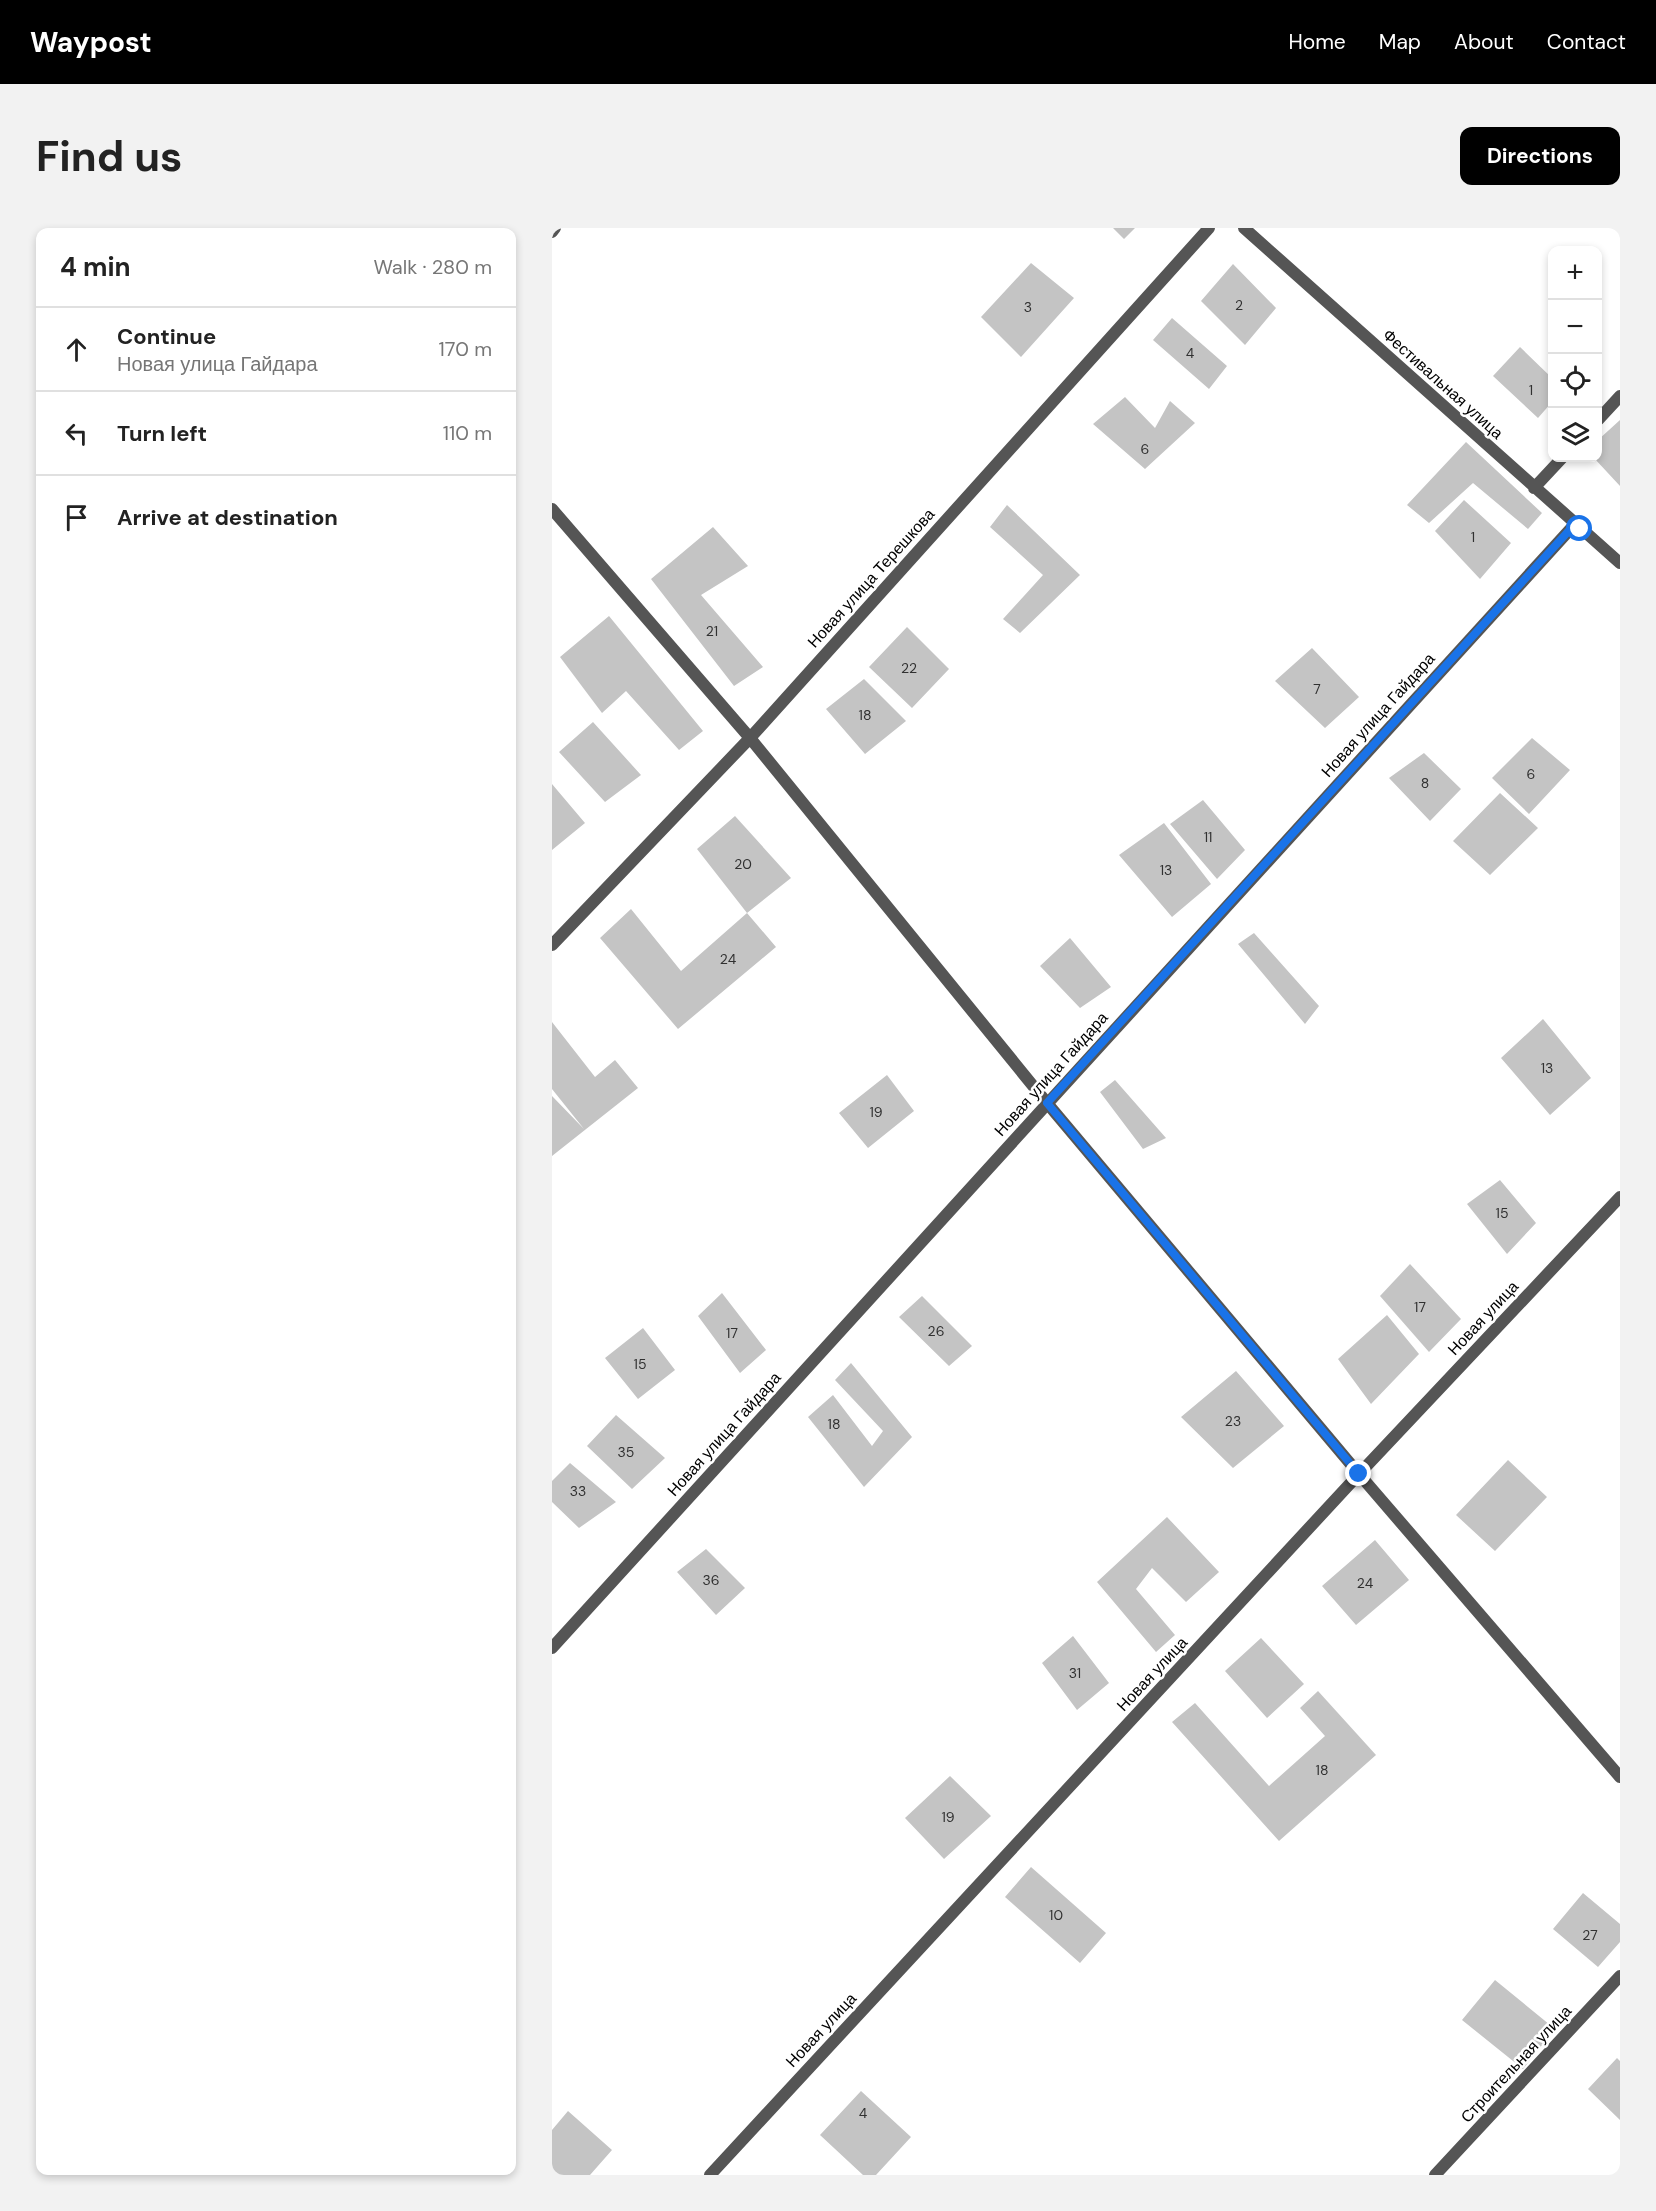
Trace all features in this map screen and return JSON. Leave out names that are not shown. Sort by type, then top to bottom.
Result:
[{"type":"street","points":[[552,232],[555,228]]},
{"type":"street","name":"Новая улица Терешкова","points":[[552,945],[750,738],[1209,228]]},
{"type":"street","name":"Фестивальная улица","points":[[1244,228],[1533,488],[1620,563]]},
{"type":"street","points":[[1602,416],[1620,396]]},
{"type":"street","points":[[1533,488],[1558,462]]},
{"type":"street","points":[[552,509],[750,738],[1047,1103],[1359,1474],[1620,1777]]},
{"type":"street","name":"Новая улица Гайдара","points":[[552,1648],[1575,524]]},
{"type":"street","name":"Новая улица","points":[[710,2175],[1359,1474],[1620,1197]]},
{"type":"street","name":"Строительная улица","points":[[1436,2175],[1620,1976]]},
{"type":"building","points":[[1113,228],[1135,228],[1124,239]]},
{"type":"building","points":[[1031,263],[1074,298],[1021,357],[981,317]]},
{"type":"building","points":[[1233,264],[1276,308],[1245,345],[1201,301]]},
{"type":"building","points":[[1172,318],[1227,366],[1209,389],[1153,340]]},
{"type":"building","points":[[1520,347],[1548,374],[1548,407],[1538,418],[1493,376]]},
{"type":"building","points":[[1125,397],[1155,428],[1170,401],[1195,423],[1145,469],[1093,424]]},
{"type":"building","points":[[1620,420],[1620,486],[1598,462],[1602,462],[1602,436]]},
{"type":"building","points":[[1466,442],[1542,513],[1528,529],[1473,483],[1429,523],[1407,505]]},
{"type":"building","points":[[1464,500],[1511,543],[1480,579],[1435,531]]},
{"type":"building","points":[[1007,505],[1080,575],[1020,633],[1003,619],[1043,575],[990,527]]},
{"type":"building","points":[[713,527],[748,566],[701,595],[763,667],[734,686],[651,579]]},
{"type":"building","points":[[609,616],[703,731],[679,750],[626,691],[602,713],[560,657]]},
{"type":"building","points":[[907,627],[949,669],[912,708],[869,667]]},
{"type":"building","points":[[1312,648],[1359,697],[1325,728],[1275,681]]},
{"type":"building","points":[[864,679],[906,721],[865,754],[826,709]]},
{"type":"building","points":[[593,722],[641,775],[605,802],[559,752]]},
{"type":"building","points":[[1532,738],[1570,770],[1529,814],[1492,778]]},
{"type":"building","points":[[1424,753],[1461,789],[1430,821],[1389,778]]},
{"type":"building","points":[[552,784],[585,823],[552,850]]},
{"type":"building","points":[[1500,793],[1538,828],[1490,875],[1453,841]]},
{"type":"building","points":[[1203,800],[1245,850],[1217,879],[1170,824]]},
{"type":"building","points":[[735,816],[791,878],[747,913],[697,849]]},
{"type":"building","points":[[1164,823],[1211,884],[1172,917],[1119,855]]},
{"type":"building","points":[[631,909],[681,971],[747,913],[776,947],[678,1029],[600,938]]},
{"type":"building","points":[[1254,933],[1319,1006],[1305,1024],[1238,944]]},
{"type":"building","points":[[1070,938],[1111,987],[1080,1008],[1040,966]]},
{"type":"building","points":[[1543,1019],[1591,1078],[1550,1115],[1501,1058]]},
{"type":"building","points":[[552,1022],[595,1077],[615,1060],[638,1088],[552,1156],[552,1096],[584,1129],[552,1089]]},
{"type":"building","points":[[887,1075],[914,1111],[868,1148],[839,1113]]},
{"type":"building","points":[[1115,1080],[1166,1138],[1143,1149],[1100,1092]]},
{"type":"building","points":[[1500,1180],[1536,1223],[1507,1254],[1467,1204]]},
{"type":"building","points":[[1410,1264],[1461,1319],[1429,1352],[1380,1296]]},
{"type":"building","points":[[722,1293],[766,1350],[740,1373],[698,1316]]},
{"type":"building","points":[[922,1296],[972,1346],[949,1366],[899,1317]]},
{"type":"building","points":[[1387,1315],[1419,1354],[1371,1404],[1338,1359]]},
{"type":"building","points":[[643,1328],[675,1370],[638,1399],[605,1358]]},
{"type":"building","points":[[851,1363],[912,1437],[864,1487],[808,1417],[833,1395],[872,1446],[883,1431],[835,1380]]},
{"type":"building","points":[[1236,1371],[1284,1426],[1233,1468],[1181,1417]]},
{"type":"building","points":[[616,1415],[665,1458],[632,1489],[587,1446]]},
{"type":"building","points":[[1508,1460],[1547,1497],[1495,1551],[1456,1515]]},
{"type":"building","points":[[570,1463],[616,1502],[579,1528],[552,1502],[552,1481]]},
{"type":"building","points":[[1167,1517],[1219,1572],[1186,1602],[1152,1568],[1136,1589],[1175,1635],[1156,1652],[1097,1582]]},
{"type":"building","points":[[1375,1540],[1409,1580],[1356,1625],[1322,1586]]},
{"type":"building","points":[[706,1549],[745,1588],[716,1615],[677,1572]]},
{"type":"building","points":[[1073,1636],[1109,1683],[1077,1710],[1042,1663]]},
{"type":"building","points":[[1261,1638],[1304,1684],[1267,1718],[1225,1671]]},
{"type":"building","points":[[1318,1691],[1376,1755],[1279,1841],[1172,1722],[1195,1703],[1269,1786],[1325,1736],[1300,1708]]},
{"type":"building","points":[[950,1776],[991,1816],[944,1859],[905,1818]]},
{"type":"building","points":[[1031,1867],[1106,1933],[1080,1963],[1005,1897]]},
{"type":"building","points":[[1583,1893],[1620,1924],[1620,1942],[1598,1967],[1553,1929]]},
{"type":"building","points":[[1495,1980],[1555,2029],[1523,2069],[1462,2020]]},
{"type":"building","points":[[1617,2058],[1620,2061],[1620,2120],[1588,2089]]},
{"type":"building","points":[[861,2091],[911,2137],[876,2175],[863,2175],[820,2135]]},
{"type":"building","points":[[568,2111],[612,2150],[590,2175],[552,2175],[552,2130]]},
{"type":"route","points":[[1359,1474],[1047,1103],[1575,524],[1580,529]]}]
